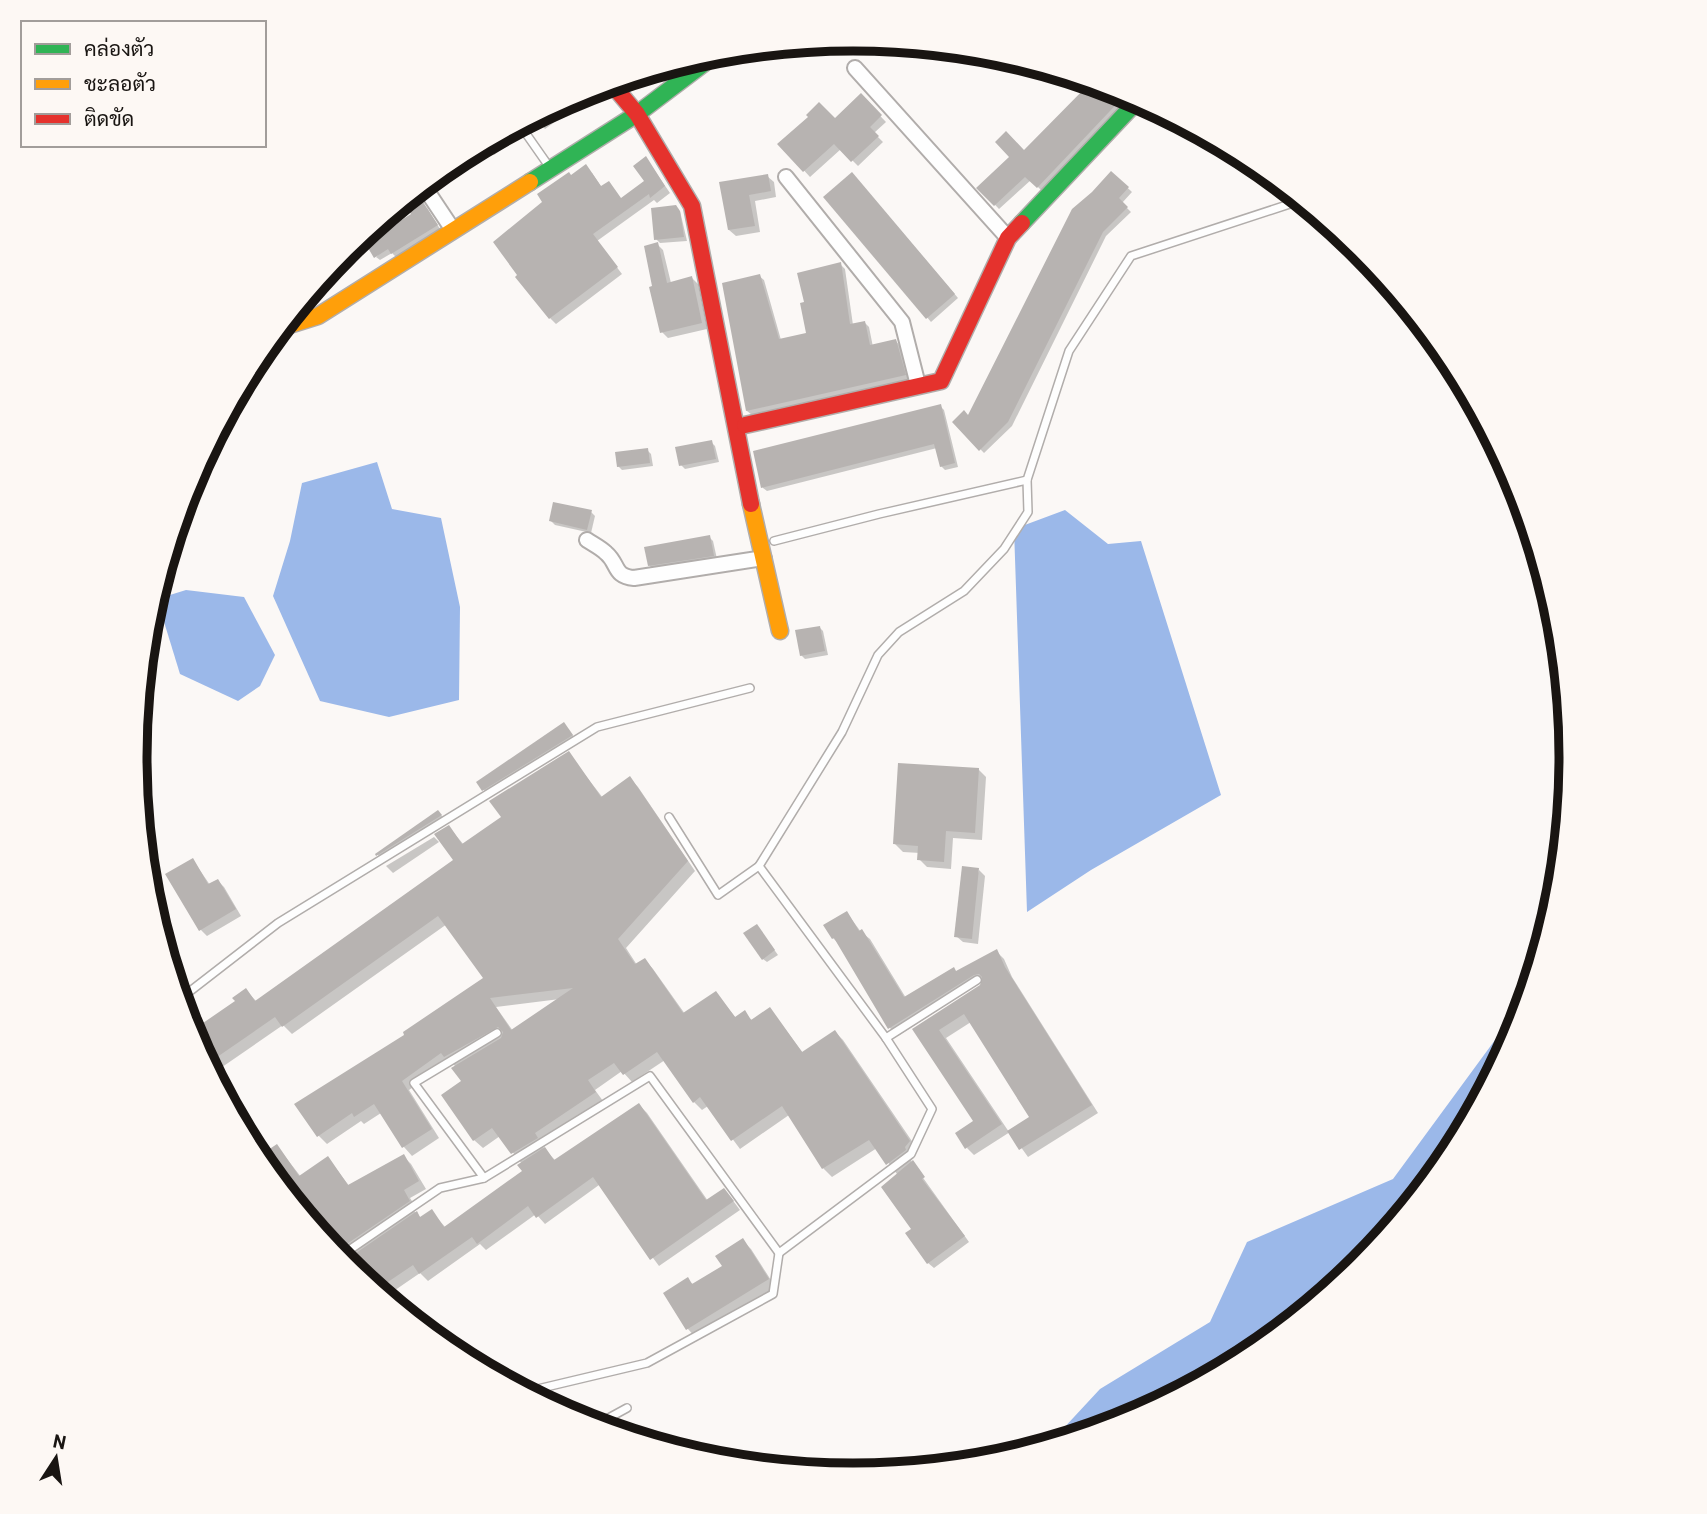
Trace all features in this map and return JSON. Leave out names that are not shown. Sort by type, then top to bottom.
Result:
[{"type":"street","points":[[855,68],[1008,238]]},
{"type":"street","points":[[297,323],[318,316],[637,114],[697,69]]},
{"type":"street","points":[[618,91],[637,114],[692,206],[754,522],[780,631]]},
{"type":"street","points":[[745,425],[941,381],[1008,238],[1131,108]]},
{"type":"street","points":[[786,177],[902,322],[918,385]]},
{"type":"street","points":[[429,194],[453,230]]},
{"type":"street","points":[[587,540],[608,554],[625,577],[634,578],[764,558]]},
{"type":"lane","points":[[525,132],[550,169]]},
{"type":"lane","points":[[669,817],[718,895],[759,866],[842,732],[878,655],[900,632],[964,591],[1004,549],[1028,512],[1027,480],[1069,351],[1131,256],[1291,204]]},
{"type":"lane","points":[[774,541],[1027,480]]},
{"type":"lane","points":[[188,993],[278,923],[597,727],[750,688]]},
{"type":"lane","points":[[759,866],[886,1038],[932,1109],[911,1154],[779,1253]]},
{"type":"lane","points":[[886,1038],[977,980]]},
{"type":"lane","points":[[484,1178],[414,1083],[497,1033]]},
{"type":"lane","points":[[349,1250],[440,1188],[484,1178],[650,1076],[779,1253],[773,1294],[647,1363],[539,1389]]},
{"type":"lane","points":[[607,1419],[627,1408]]},
{"type":"water","points":[[377,462],[392,509],[441,518],[460,607],[459,700],[389,717],[320,701],[273,596],[290,541],[302,483]]},
{"type":"water","points":[[1065,510],[1108,544],[1141,541],[1221,795],[1091,870],[1027,912],[1014,529]]},
{"type":"water","points":[[186,590],[244,597],[275,655],[260,686],[238,701],[180,674],[162,615],[166,596]]},
{"type":"water","points":[[1508,1023],[1465,1110],[1414,1187],[1353,1256],[1319,1288],[1246,1344],[1207,1369],[1124,1409],[1060,1432],[1100,1389],[1210,1322],[1247,1242],[1393,1179]]},
{"type":"building","points":[[1084,89],[1118,103],[1037,188],[1025,177],[994,206],[976,188],[1009,157],[995,142],[1006,131],[1024,150]]},
{"type":"building","points":[[861,93],[882,115],[870,127],[879,136],[851,162],[834,144],[803,172],[777,144],[808,117],[806,115],[819,102],[835,118]]},
{"type":"building","points":[[646,156],[665,186],[650,198],[649,194],[593,234],[618,267],[549,319],[515,277],[517,275],[493,242],[542,202],[537,194],[586,164],[601,186],[609,181],[621,198],[644,181],[633,166]]},
{"type":"building","points":[[1111,171],[1129,187],[1119,198],[1128,207],[1103,232],[1008,422],[979,451],[952,422],[964,410],[968,415],[1072,209]]},
{"type":"building","points":[[852,172],[955,294],[926,319],[823,197]]},
{"type":"building","points":[[768,174],[771,191],[749,195],[755,226],[728,230],[719,182]]},
{"type":"building","points":[[423,202],[438,225],[391,254],[388,249],[374,258],[367,246],[379,234],[411,214],[409,211]]},
{"type":"building","points":[[676,205],[680,211],[684,237],[654,240],[651,208]]},
{"type":"building","points":[[658,242],[667,283],[692,276],[702,323],[660,333],[649,287],[652,286],[644,246]]},
{"type":"building","points":[[841,262],[850,324],[865,321],[870,345],[896,339],[906,375],[746,411],[722,283],[760,274],[779,339],[806,333],[800,303],[804,302],[797,273]]},
{"type":"building","points":[[941,404],[955,463],[940,467],[934,444],[761,488],[753,451]]},
{"type":"building","points":[[712,440],[716,459],[679,466],[675,447]]},
{"type":"building","points":[[648,448],[650,463],[617,467],[615,452]]},
{"type":"building","points":[[553,502],[592,510],[587,530],[549,521]]},
{"type":"building","points":[[710,535],[714,556],[648,566],[644,547]]},
{"type":"building","points":[[820,626],[825,651],[800,656],[795,630]]},
{"type":"building","points":[[564,722],[573,735],[482,791],[476,782]]},
{"type":"building","points":[[569,751],[601,797],[630,776],[688,861],[618,939],[635,964],[645,958],[683,1013],[716,991],[735,1017],[745,1010],[751,1020],[770,1007],[802,1052],[835,1030],[910,1141],[905,1147],[906,1150],[886,1165],[869,1140],[822,1169],[782,1106],[731,1141],[700,1097],[693,1103],[657,1052],[623,1075],[614,1063],[588,1080],[596,1092],[535,1133],[538,1138],[511,1154],[492,1128],[473,1141],[441,1095],[461,1081],[451,1068],[501,1038],[503,1032],[498,1027],[444,1057],[441,1053],[402,1081],[432,1129],[402,1148],[374,1104],[354,1117],[352,1113],[317,1137],[294,1104],[404,1035],[403,1032],[483,978],[438,916],[282,1027],[275,1017],[215,1058],[200,1025],[235,1001],[232,998],[246,988],[255,1001],[453,860],[434,834],[449,825],[462,844],[501,817],[489,801]],"holes":[[[573,988],[511,1030],[490,998]]]},
{"type":"building","points":[[898,763],[979,768],[975,833],[946,831],[944,862],[917,860],[918,846],[893,844]]},
{"type":"building","points":[[438,810],[442,815],[376,856],[375,854]]},
{"type":"building","points":[[193,858],[208,884],[218,879],[236,909],[199,931],[165,874]]},
{"type":"building","points":[[962,866],[979,868],[972,939],[954,937]]},
{"type":"building","points":[[847,911],[859,931],[862,929],[904,997],[954,967],[956,971],[997,949],[1005,967],[1092,1105],[1019,1150],[1007,1131],[1029,1117],[964,1014],[939,1030],[1002,1124],[965,1149],[955,1133],[973,1121],[912,1029],[980,985],[982,977],[979,974],[974,975],[888,1029],[834,938],[832,939],[823,925]]},
{"type":"building","points":[[757,924],[775,950],[762,960],[743,933]]},
{"type":"building","points":[[639,1103],[706,1200],[724,1188],[734,1201],[650,1260],[593,1177],[536,1218],[528,1206],[477,1244],[472,1237],[419,1274],[413,1265],[384,1284],[353,1255],[417,1211],[420,1217],[432,1209],[444,1227],[522,1171],[517,1165],[545,1147],[554,1160]]},
{"type":"building","points":[[261,1140],[268,1150],[277,1144],[299,1176],[328,1156],[348,1185],[404,1154],[419,1181],[404,1190],[410,1201],[344,1246],[293,1187]]},
{"type":"building","points":[[913,1160],[925,1177],[922,1179],[965,1236],[927,1264],[905,1233],[911,1229],[881,1187]]},
{"type":"building","points":[[743,1238],[769,1279],[686,1330],[663,1293],[688,1277],[692,1284],[722,1266],[715,1256]]},
{"type":"traffic: fast","points":[[530,182],[637,114],[697,69]]},
{"type":"traffic: fast","points":[[1022,223],[1131,108]]},
{"type":"traffic: slow","points":[[297,323],[318,316],[530,182]]},
{"type":"traffic: slow","points":[[751,504],[780,631]]},
{"type":"traffic: jam","points":[[618,91],[637,114],[692,206],[751,504]]},
{"type":"traffic: jam","points":[[745,425],[941,381],[1008,238],[1022,223]]}]
